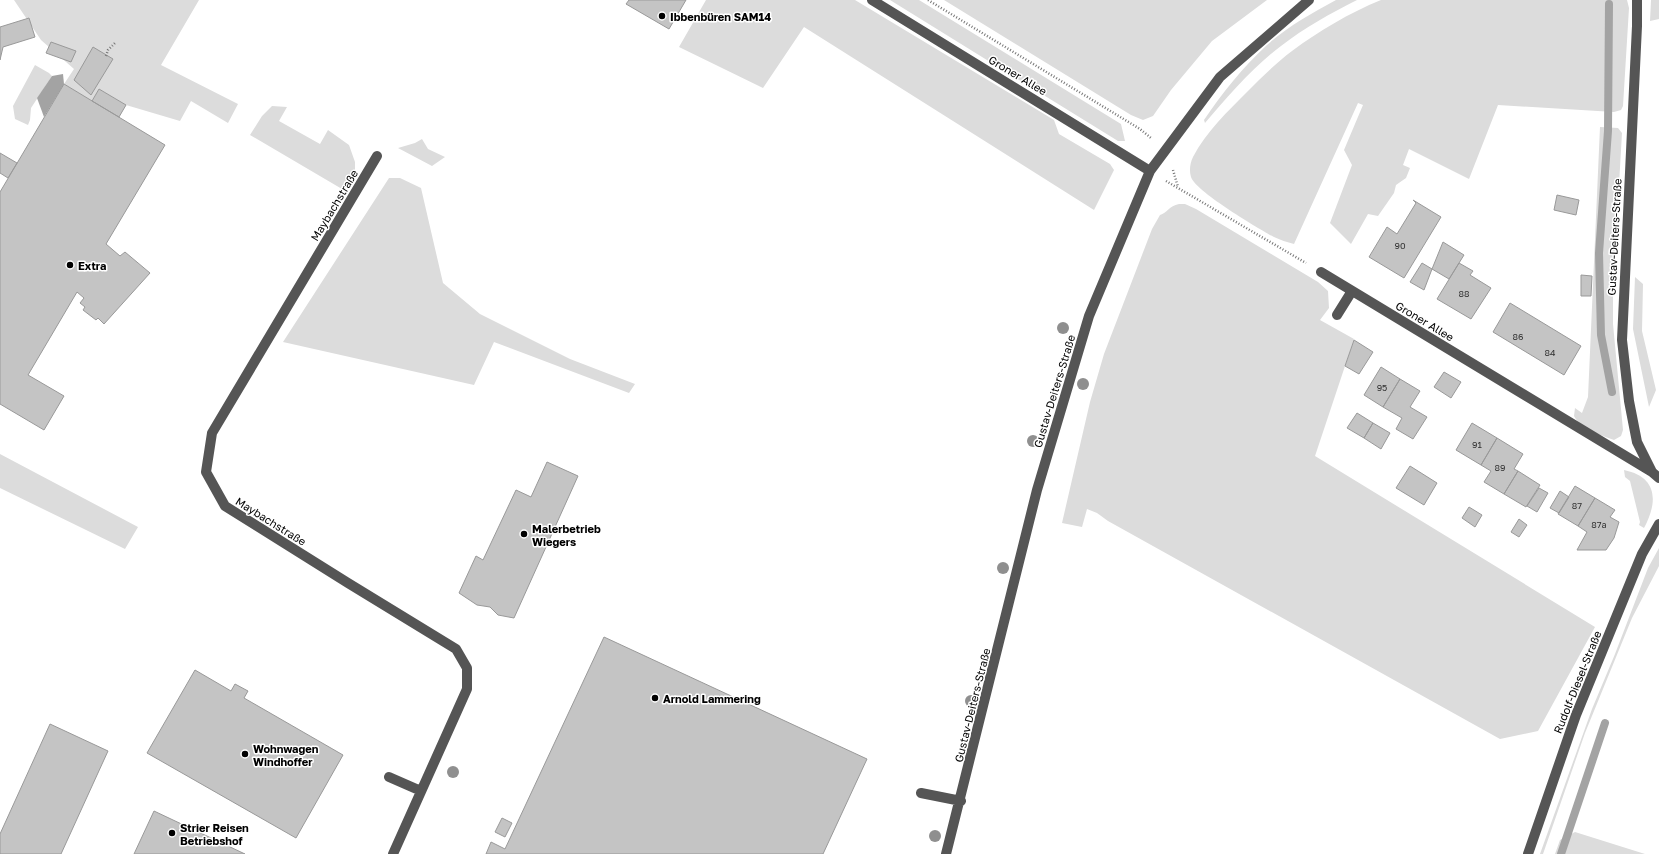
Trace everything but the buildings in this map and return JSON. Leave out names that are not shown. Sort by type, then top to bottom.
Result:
[{"type":"street","name":"Groner Allee","points":[[872,0],[1150,171]]},
{"type":"street","name":"Gustav-Deiters-Straße","points":[[946,854],[961,801],[1037,490],[1087,323],[1150,171],[1220,77],[1309,0]]},
{"type":"street","name":"Gustav-Deiters-Straße","points":[[1637,0],[1622,340],[1629,401],[1637,442],[1655,475]]},
{"type":"street","name":"Maybachstraße","points":[[377,156],[212,433],[206,472],[225,506],[456,649],[467,668],[467,689],[393,854]]},
{"type":"street","name":"Groner Allee","points":[[1320,272],[1655,475]]},
{"type":"street","points":[[1337,315],[1352,291]]},
{"type":"street","name":"Rudolf-Diesel-Straße","points":[[1528,854],[1576,715],[1642,554],[1659,524]]},
{"type":"street","points":[[388,777],[421,791]]},
{"type":"street","points":[[921,792],[961,801]]},
{"type":"path","points":[[928,0],[1140,130],[1166,149],[1178,187],[1320,272]]},
{"type":"path","points":[[106,56],[108,50],[116,42]]},
{"type":"shaded area","points":[[14,0],[199,0],[161,65],[238,104],[228,123],[191,101],[180,121],[126,105],[99,89],[92,101],[64,84],[74,69],[41,40]]},
{"type":"shaded area","points":[[706,0],[855,0],[1054,120],[1059,134],[1110,164],[1114,170],[1094,210],[804,27],[763,88],[679,47]]},
{"type":"shaded area","points":[[890,0],[919,0],[1121,124],[1125,141],[1118,141]]},
{"type":"shaded area","points":[[944,0],[1267,0],[1212,41],[1171,90],[1153,116],[1143,120],[1131,115]]},
{"type":"shaded area","points":[[1336,0],[1357,0],[1308,27],[1271,54],[1241,82],[1205,123],[1204,120],[1241,71],[1267,45],[1291,26]]},
{"type":"shaded area","points":[[1381,0],[1627,0],[1629,8],[1623,106],[1621,110],[1614,112],[1498,105],[1469,179],[1409,149],[1403,165],[1410,168],[1406,178],[1396,185],[1394,193],[1378,216],[1368,214],[1351,244],[1330,223],[1352,165],[1344,150],[1363,105],[1358,103],[1294,244],[1276,238],[1255,226],[1215,200],[1195,183],[1191,177],[1190,167],[1192,159],[1198,148],[1218,122],[1258,81],[1286,56],[1313,36],[1346,17]]},
{"type":"shaded area","points":[[1651,0],[1659,0],[1659,19],[1650,21]]},
{"type":"shaded area","points":[[35,65],[52,76],[31,108],[28,125],[15,119],[13,106]]},
{"type":"shaded area","points":[[63,74],[64,84],[44,117],[37,98],[52,76]]},
{"type":"shaded area","points":[[272,106],[287,107],[279,121],[320,144],[328,130],[349,145],[355,162],[355,171],[345,188],[342,189],[250,135],[262,116]]},
{"type":"shaded area","points":[[1600,127],[1618,128],[1622,133],[1613,289],[1613,324],[1623,430],[1621,436],[1614,440],[1586,428],[1574,416],[1575,408],[1582,413],[1588,397]]},
{"type":"shaded area","points":[[422,139],[428,149],[445,157],[432,166],[398,148],[415,143]]},
{"type":"shaded area","points":[[389,178],[400,178],[421,188],[443,283],[480,314],[570,359],[635,384],[629,393],[494,342],[474,385],[283,342]]},
{"type":"shaded area","points":[[1185,204],[1196,209],[1318,282],[1328,291],[1329,308],[1320,320],[1354,339],[1315,456],[1595,627],[1538,731],[1500,739],[1108,521],[1097,513],[1087,509],[1082,527],[1062,523],[1090,402],[1104,354],[1152,229],[1160,215],[1165,213],[1173,206]]},
{"type":"shaded area","points":[[1635,277],[1643,284],[1642,331],[1656,390],[1649,407],[1633,329]]},
{"type":"shaded area","points":[[0,454],[138,527],[125,549],[0,488]]},
{"type":"shaded area","points":[[1624,470],[1635,473],[1643,478],[1649,485],[1652,492],[1652,509],[1644,528],[1639,525],[1640,522],[1630,481],[1625,477]]},
{"type":"shaded area","points":[[1659,548],[1659,566],[1632,618],[1585,733],[1543,854],[1540,854],[1592,709],[1648,568]]},
{"type":"shaded area","points":[[1575,832],[1645,854],[1555,854],[1560,840]]},
{"type":"waterway","points":[[1609,4],[1608,131],[1599,253],[1601,335],[1612,392]]},
{"type":"waterway","points":[[1561,854],[1605,723]]},
{"type":"place","name":"Ibbenbüren SAM14","points":[[662,16]]},
{"type":"place","name":"Extra","points":[[70,265]]},
{"type":"place","name":"Malerbetrieb Wiegers","points":[[524,534]]},
{"type":"place","name":"Arnold Lammering","points":[[655,698]]},
{"type":"place","name":"Wohnwagen Windhoffer","points":[[245,754]]},
{"type":"place","name":"Strier Reisen Betriebshof","points":[[172,833]]}]
